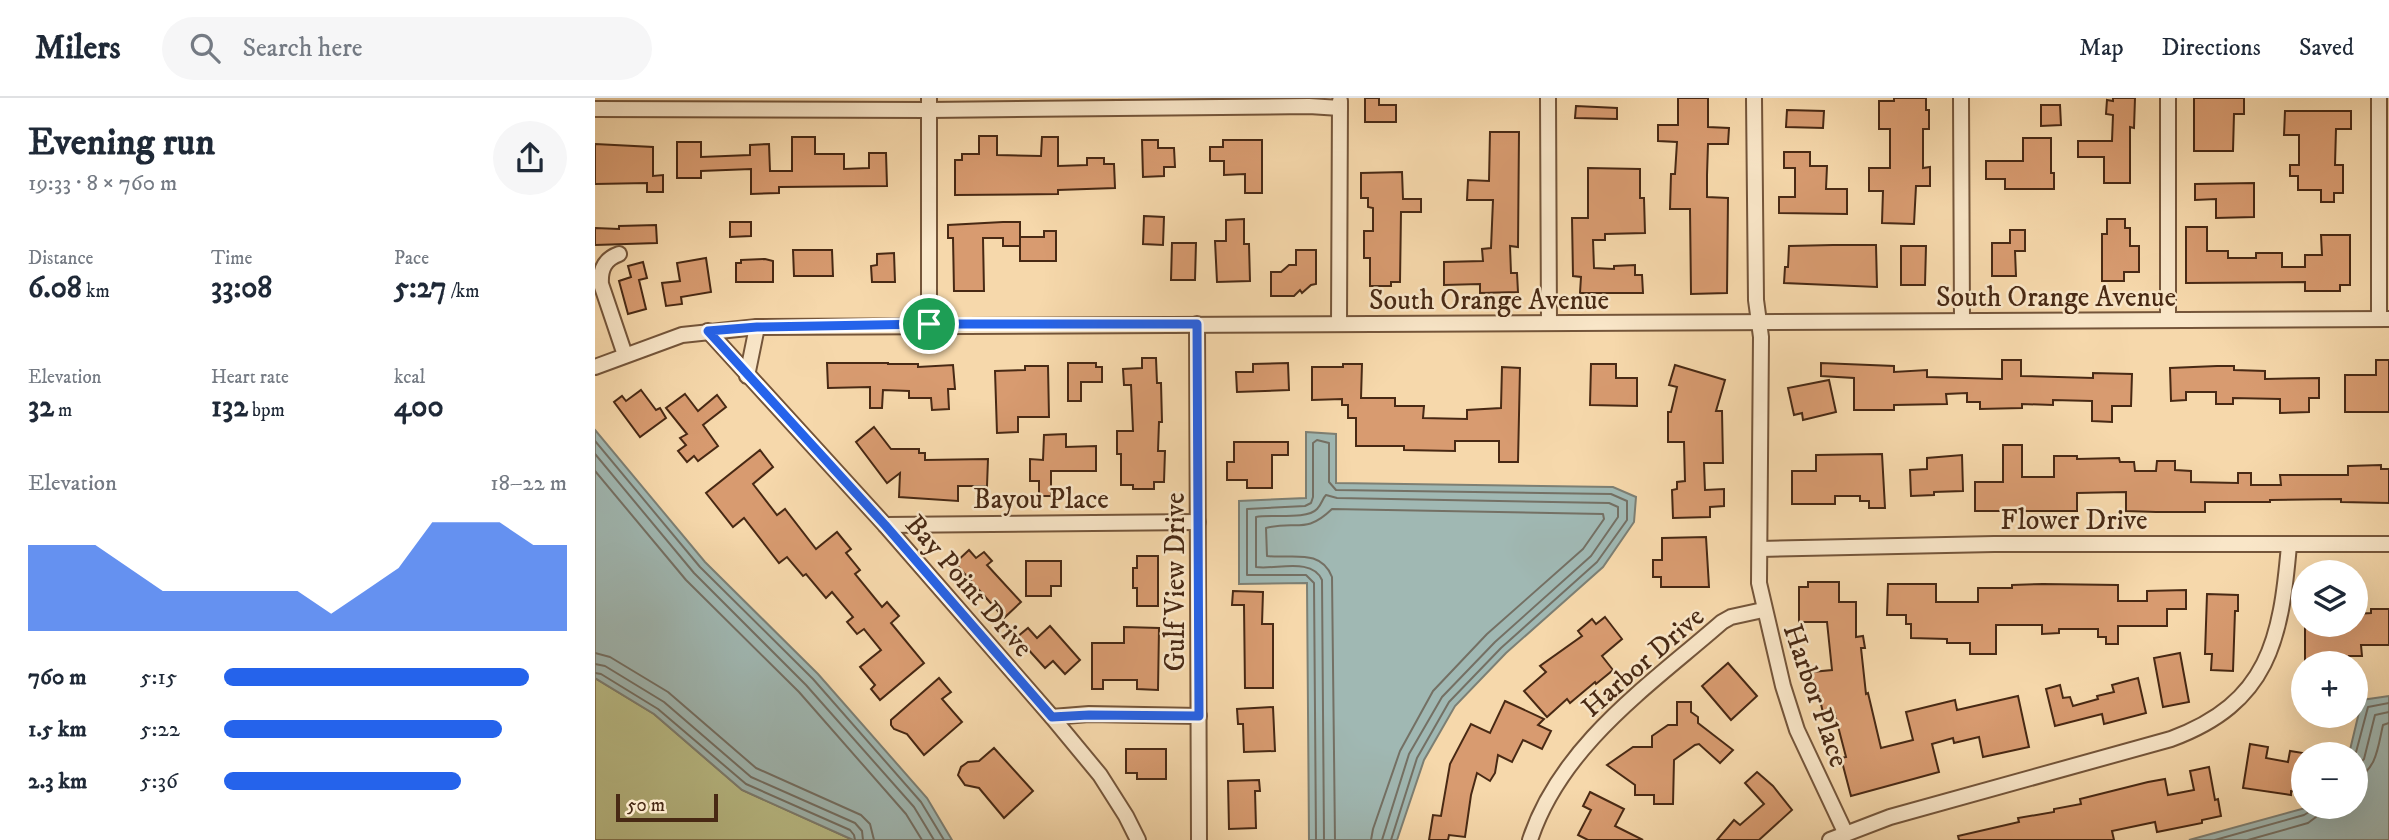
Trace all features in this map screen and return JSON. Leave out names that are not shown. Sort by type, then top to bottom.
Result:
[{"type":"street","points":[[1548,98],[1549,323]]},
{"type":"street","points":[[1754,98],[1758,322],[1761,337],[1759,583],[1763,610]]},
{"type":"street","points":[[1961,98],[1962,321]]},
{"type":"street","points":[[2168,98],[2168,319]]},
{"type":"street","points":[[2379,98],[2384,318]]},
{"type":"street","points":[[595,108],[929,104],[1309,106],[1340,103],[1339,324]]},
{"type":"street","points":[[929,104],[929,324]]},
{"type":"street","points":[[619,254],[606,261],[601,275],[625,355]]},
{"type":"street","name":"South Orange Avenue","points":[[595,367],[683,335],[757,327],[2384,318]]},
{"type":"street","name":"Gulf View Drive","points":[[1197,324],[1199,840]]},
{"type":"street","points":[[747,376],[757,327]]},
{"type":"street","name":"Bay Point Drive","points":[[708,331],[885,525],[1052,717],[1107,785],[1138,840]]},
{"type":"street","name":"Bayou Place","points":[[885,525],[1198,522]]},
{"type":"street","name":"Flower Drive","points":[[1760,549],[1994,544],[2389,544]]},
{"type":"street","points":[[1830,840],[1845,832],[1987,789],[2171,739],[2214,720],[2247,690],[2269,653],[2284,599],[2288,545]]},
{"type":"street","name":"Harbor Place","points":[[1763,610],[1797,730],[1845,832]]},
{"type":"street","name":"Harbor Drive","points":[[1529,840],[1560,777],[1600,729],[1722,622],[1731,617],[1763,610]]},
{"type":"street","points":[[1052,717],[1199,716]]},
{"type":"green space","points":[[595,678],[654,714],[742,790],[853,840],[595,840]]},
{"type":"water","points":[[595,430],[705,562],[818,674],[927,798],[952,840],[853,840],[742,790],[654,714],[595,678]]},
{"type":"water","points":[[1306,432],[1336,434],[1336,483],[1613,487],[1636,497],[1634,522],[1603,567],[1506,653],[1455,706],[1424,760],[1397,840],[1309,840],[1307,583],[1239,584],[1239,501],[1306,498]]},
{"type":"water","points":[[2389,696],[2389,840],[2189,840],[2291,812],[2291,819],[2368,819],[2368,742],[2352,742],[2355,728],[2368,728],[2368,699]]},
{"type":"building","points":[[1365,98],[1379,98],[1379,105],[1396,105],[1396,122],[1365,122]]},
{"type":"building","points":[[1678,98],[1708,98],[1708,127],[1729,128],[1728,144],[1708,144],[1707,175],[1707,197],[1728,198],[1727,293],[1691,294],[1690,209],[1670,209],[1671,174],[1675,174],[1677,142],[1658,141],[1658,125],[1678,125]]},
{"type":"building","points":[[1894,98],[1926,98],[1926,110],[1929,110],[1929,129],[1923,129],[1923,168],[1930,167],[1930,186],[1916,186],[1914,224],[1882,223],[1883,191],[1869,191],[1869,168],[1890,168],[1890,129],[1879,129],[1879,101],[1894,101]]},
{"type":"building","points":[[2113,98],[2135,98],[2134,128],[2130,127],[2130,183],[2104,183],[2104,157],[2078,157],[2078,141],[2112,141],[2113,115],[2106,114],[2107,100],[2113,101]]},
{"type":"building","points":[[2194,98],[2244,98],[2244,114],[2234,114],[2233,151],[2194,151]]},
{"type":"building","points":[[2041,105],[2060,105],[2061,125],[2041,126]]},
{"type":"building","points":[[1576,106],[1617,108],[1617,119],[1575,118]]},
{"type":"building","points":[[1787,110],[1824,111],[1823,128],[1786,127]]},
{"type":"building","points":[[2285,111],[2351,111],[2351,129],[2336,129],[2335,165],[2343,165],[2343,193],[2334,193],[2334,202],[2321,202],[2321,190],[2298,190],[2298,176],[2290,176],[2290,165],[2299,165],[2299,135],[2284,135]]},
{"type":"building","points":[[1490,132],[1519,132],[1518,247],[1510,246],[1511,273],[1517,273],[1518,292],[1480,293],[1480,284],[1444,285],[1444,262],[1483,261],[1482,249],[1491,248],[1493,200],[1467,200],[1468,180],[1489,181]]},
{"type":"building","points":[[979,136],[997,136],[997,155],[1041,156],[1042,137],[1058,137],[1058,166],[1087,165],[1087,158],[1104,158],[1104,164],[1114,164],[1115,188],[1058,190],[1058,194],[955,195],[955,160],[962,160],[962,154],[979,154]]},
{"type":"building","points":[[792,137],[815,137],[815,154],[844,154],[844,169],[869,168],[869,153],[886,153],[887,186],[779,187],[779,193],[751,194],[751,169],[701,171],[701,178],[677,178],[677,142],[701,142],[701,157],[750,155],[750,145],[769,144],[770,171],[792,171]]},
{"type":"building","points":[[2023,138],[2051,138],[2054,189],[2005,189],[2005,179],[1986,179],[1986,161],[2023,161]]},
{"type":"building","points":[[1142,140],[1158,140],[1158,148],[1174,148],[1175,167],[1164,167],[1164,176],[1143,177]]},
{"type":"building","points":[[1223,140],[1262,140],[1262,193],[1245,193],[1245,174],[1224,175],[1224,161],[1210,161],[1210,147],[1223,147]]},
{"type":"building","points":[[595,144],[653,147],[653,176],[663,175],[663,192],[647,192],[647,183],[595,184]]},
{"type":"building","points":[[1784,152],[1810,152],[1810,166],[1827,166],[1826,189],[1847,189],[1847,214],[1779,213],[1779,197],[1795,197],[1795,168],[1784,168]]},
{"type":"building","points":[[1588,168],[1640,169],[1640,198],[1644,198],[1645,233],[1605,234],[1605,240],[1593,240],[1594,268],[1614,269],[1614,266],[1635,265],[1635,275],[1642,275],[1643,293],[1580,293],[1581,277],[1573,276],[1572,218],[1588,218]]},
{"type":"building","points":[[1402,172],[1403,199],[1421,199],[1421,212],[1401,212],[1400,282],[1391,282],[1391,286],[1370,286],[1370,258],[1364,258],[1364,231],[1373,231],[1373,208],[1368,207],[1368,198],[1361,198],[1361,173]]},
{"type":"building","points":[[2254,183],[2254,217],[2216,218],[2216,199],[2195,200],[2195,184]]},
{"type":"building","points":[[1144,216],[1164,217],[1163,245],[1143,244]]},
{"type":"building","points":[[1244,219],[1244,244],[1249,244],[1250,281],[1217,282],[1215,241],[1226,241],[1226,220]]},
{"type":"building","points":[[2107,219],[2125,219],[2125,228],[2130,228],[2130,246],[2139,246],[2139,272],[2124,272],[2124,281],[2102,281],[2102,234],[2107,234]]},
{"type":"building","points":[[730,222],[751,222],[751,236],[730,237]]},
{"type":"building","points":[[1020,222],[1020,246],[1003,246],[1003,238],[983,238],[984,291],[954,291],[953,238],[948,238],[948,225]]},
{"type":"building","points":[[656,225],[657,243],[595,245],[595,228],[619,229],[619,226]]},
{"type":"building","points":[[2186,227],[2207,227],[2207,251],[2228,251],[2228,258],[2256,258],[2256,253],[2282,253],[2282,267],[2305,267],[2305,255],[2322,255],[2321,235],[2350,235],[2350,285],[2340,285],[2340,291],[2305,291],[2305,282],[2186,283]]},
{"type":"building","points":[[2010,230],[2025,230],[2025,251],[2015,251],[2016,276],[1992,276],[1992,243],[2010,243]]},
{"type":"building","points":[[1044,231],[1056,231],[1056,261],[1020,261],[1020,237],[1044,237]]},
{"type":"building","points":[[1172,243],[1196,243],[1195,280],[1171,280]]},
{"type":"building","points":[[1876,245],[1877,287],[1784,283],[1789,246]]},
{"type":"building","points":[[1901,246],[1926,246],[1925,285],[1901,285]]},
{"type":"building","points":[[793,250],[832,250],[833,276],[794,276]]},
{"type":"building","points":[[1296,250],[1316,250],[1316,284],[1302,293],[1300,290],[1294,296],[1271,296],[1271,272],[1281,272],[1289,265],[1296,265]]},
{"type":"building","points":[[894,253],[895,282],[872,282],[871,266],[877,265],[877,254]]},
{"type":"building","points":[[706,258],[711,292],[681,297],[682,304],[666,306],[662,283],[680,281],[677,263]]},
{"type":"building","points":[[741,260],[773,261],[773,282],[736,282],[736,263],[741,263]]},
{"type":"building","points":[[643,262],[647,278],[639,280],[646,309],[628,314],[619,281],[631,277],[628,266]]},
{"type":"building","points":[[1142,358],[1156,358],[1157,383],[1161,383],[1162,422],[1159,422],[1158,451],[1165,451],[1164,482],[1154,482],[1154,489],[1133,489],[1133,485],[1121,485],[1121,454],[1117,454],[1117,431],[1133,431],[1131,385],[1124,385],[1123,369],[1142,368]]},
{"type":"building","points":[[2002,360],[2021,360],[2021,376],[2093,378],[2093,373],[2132,374],[2131,406],[2112,406],[2112,422],[2092,421],[2092,401],[2053,400],[2053,405],[2022,404],[2022,408],[1980,409],[1980,402],[1967,402],[1967,393],[1946,394],[1947,404],[1894,405],[1894,410],[1854,410],[1854,378],[1821,376],[1821,363],[1894,366],[1894,372],[1927,370],[1927,377],[2002,379]]},
{"type":"building","points":[[2376,360],[2389,360],[2389,412],[2345,412],[2345,375],[2376,375]]},
{"type":"building","points":[[827,363],[918,364],[918,367],[953,365],[955,389],[948,389],[949,409],[932,410],[931,398],[909,398],[909,391],[883,390],[882,408],[870,408],[870,387],[828,388]]},
{"type":"building","points":[[1068,363],[1096,363],[1096,367],[1102,367],[1102,382],[1081,382],[1081,401],[1068,401]]},
{"type":"building","points":[[1288,363],[1289,390],[1237,392],[1236,372],[1253,372],[1253,364]]},
{"type":"building","points":[[1343,364],[1362,364],[1361,398],[1395,398],[1395,406],[1424,406],[1423,418],[1467,419],[1467,410],[1501,408],[1502,367],[1520,368],[1518,462],[1499,462],[1499,441],[1455,441],[1455,451],[1404,450],[1404,446],[1356,446],[1356,418],[1348,418],[1348,405],[1342,405],[1342,399],[1312,400],[1312,367],[1343,367]]},
{"type":"building","points":[[1591,364],[1616,364],[1616,378],[1637,378],[1637,406],[1590,405]]},
{"type":"building","points":[[1675,365],[1725,380],[1716,411],[1722,411],[1723,463],[1704,463],[1705,490],[1724,489],[1724,506],[1710,507],[1710,517],[1673,518],[1672,490],[1677,489],[1677,482],[1685,481],[1684,442],[1668,442],[1668,412],[1671,412],[1677,387],[1669,385]]},
{"type":"building","points":[[1025,366],[1048,366],[1049,417],[1018,417],[1018,432],[997,433],[995,371],[1025,370]]},
{"type":"building","points":[[2234,366],[2234,370],[2265,371],[2265,379],[2319,378],[2319,398],[2309,398],[2309,412],[2280,413],[2280,399],[2233,398],[2233,404],[2216,404],[2216,392],[2186,392],[2186,400],[2171,401],[2170,368]]},
{"type":"building","points":[[1829,380],[1836,412],[1803,420],[1802,413],[1794,415],[1788,388]]},
{"type":"building","points":[[641,390],[656,410],[660,408],[666,418],[640,437],[614,402],[622,396],[626,401]]},
{"type":"building","points":[[685,394],[698,411],[717,395],[726,407],[703,425],[718,446],[698,461],[694,456],[687,462],[678,451],[686,445],[680,438],[687,434],[666,408]]},
{"type":"building","points":[[874,427],[891,449],[919,449],[919,453],[925,453],[925,460],[988,459],[987,486],[958,486],[958,501],[899,497],[900,473],[887,483],[856,442]]},
{"type":"building","points":[[1066,434],[1066,447],[1096,446],[1096,471],[1051,471],[1051,496],[1039,496],[1039,481],[1030,481],[1030,459],[1043,460],[1044,435]]},
{"type":"building","points":[[1234,442],[1288,442],[1288,455],[1272,455],[1272,488],[1247,488],[1247,480],[1227,480],[1227,462],[1234,462]]},
{"type":"building","points":[[2003,445],[2022,445],[2022,477],[2054,477],[2054,456],[2077,456],[2077,459],[2119,458],[2120,462],[2134,462],[2135,471],[2156,471],[2157,461],[2175,461],[2175,470],[2191,471],[2191,482],[2238,483],[2238,473],[2251,473],[2251,485],[2281,485],[2280,475],[2348,475],[2348,466],[2381,465],[2381,469],[2389,469],[2389,503],[2341,502],[2341,499],[2270,500],[2205,502],[2205,512],[2126,511],[2126,492],[2077,493],[2077,511],[1975,511],[1975,482],[2003,482]]},
{"type":"building","points":[[760,450],[773,467],[753,484],[777,515],[785,509],[816,549],[837,532],[851,549],[846,553],[860,570],[855,574],[882,607],[887,602],[899,616],[891,623],[924,663],[880,700],[871,689],[875,685],[860,667],[881,650],[864,629],[857,634],[847,622],[853,617],[832,592],[826,598],[787,557],[779,563],[744,518],[733,527],[706,493]]},
{"type":"building","points":[[1882,454],[1885,508],[1869,508],[1869,501],[1860,501],[1860,496],[1835,496],[1835,504],[1792,504],[1792,471],[1816,471],[1816,455]]},
{"type":"building","points":[[1962,455],[1963,491],[1911,496],[1910,470],[1927,469],[1927,458]]},
{"type":"building","points":[[1706,537],[1709,587],[1661,587],[1661,577],[1653,577],[1653,560],[1662,560],[1662,538]]},
{"type":"building","points":[[969,550],[976,558],[984,552],[992,561],[987,565],[1021,602],[1004,618],[955,563]]},
{"type":"building","points":[[1137,556],[1158,556],[1158,606],[1137,606],[1133,568],[1137,568]]},
{"type":"building","points":[[1026,561],[1061,561],[1061,586],[1051,586],[1051,596],[1026,596]]},
{"type":"building","points":[[1808,582],[1839,582],[1839,602],[1856,602],[1856,637],[1863,636],[1865,648],[1861,648],[1866,694],[1868,693],[1881,748],[1913,740],[1906,712],[1955,700],[1957,710],[2018,696],[2029,747],[1983,757],[1979,737],[1954,743],[1953,738],[1932,744],[1939,772],[1851,796],[1841,758],[1846,757],[1834,711],[1823,713],[1817,686],[1814,687],[1812,672],[1832,670],[1827,622],[1799,622],[1799,587],[1808,587]]},
{"type":"building","points":[[1888,584],[1936,584],[1936,602],[1978,602],[1978,588],[2012,588],[2012,585],[2118,585],[2118,601],[2147,601],[2147,591],[2186,590],[2186,609],[2167,609],[2167,626],[2118,626],[2118,644],[2106,644],[2106,637],[2098,637],[2098,629],[2059,629],[2059,633],[2042,634],[2042,625],[1996,625],[1996,654],[1970,654],[1970,643],[1911,638],[1911,624],[1906,624],[1906,615],[1887,615]]},
{"type":"building","points":[[1233,591],[1263,592],[1262,624],[1273,624],[1273,688],[1245,688],[1244,605],[1232,605]]},
{"type":"building","points":[[2207,594],[2238,595],[2233,671],[2211,670],[2212,654],[2205,654]]},
{"type":"building","points":[[2371,609],[2389,609],[2389,645],[2361,645],[2362,651],[2305,651],[2305,637],[2368,637],[2368,613],[2371,613]]},
{"type":"building","points":[[1605,617],[1622,639],[1602,656],[1613,670],[1570,703],[1567,699],[1547,717],[1524,691],[1546,672],[1540,666],[1582,636],[1578,631],[1592,619],[1596,624]]},
{"type":"building","points":[[1050,626],[1080,660],[1065,674],[1053,661],[1045,668],[1017,637],[1028,628],[1037,638]]},
{"type":"building","points":[[1124,627],[1159,628],[1158,690],[1137,689],[1137,680],[1103,680],[1103,689],[1092,689],[1092,643],[1124,643]]},
{"type":"building","points":[[2180,653],[2189,702],[2163,707],[2154,658]]},
{"type":"building","points":[[1728,663],[1757,696],[1731,720],[1702,686]]},
{"type":"building","points":[[939,678],[951,692],[942,699],[962,722],[924,755],[907,734],[894,729],[891,720]]},
{"type":"building","points":[[2138,678],[2146,713],[2104,724],[2102,714],[2055,726],[2046,689],[2060,685],[2063,698],[2070,697],[2073,706],[2114,692],[2112,685]]},
{"type":"building","points":[[1505,701],[1544,719],[1538,725],[1551,731],[1542,749],[1523,740],[1512,762],[1498,755],[1495,773],[1490,781],[1477,773],[1465,837],[1449,835],[1448,840],[1429,840],[1433,815],[1441,816],[1450,764],[1471,724],[1490,733]]},
{"type":"building","points":[[1677,702],[1691,702],[1691,712],[1698,717],[1698,723],[1733,750],[1720,763],[1699,744],[1695,745],[1674,760],[1673,804],[1654,804],[1654,795],[1635,795],[1635,785],[1607,765],[1633,747],[1652,747],[1652,736],[1668,725],[1677,725]]},
{"type":"building","points":[[1273,707],[1275,751],[1244,752],[1243,724],[1238,724],[1237,709]]},
{"type":"building","points":[[2250,744],[2268,747],[2266,758],[2288,762],[2291,751],[2291,795],[2243,788]]},
{"type":"building","points":[[994,748],[1033,791],[1004,818],[979,788],[965,785],[958,775],[961,767],[968,762],[979,761]]},
{"type":"building","points":[[1126,749],[1166,749],[1166,779],[1137,779],[1137,773],[1126,773]]},
{"type":"building","points":[[2209,767],[2221,816],[2202,820],[2202,823],[2157,832],[2155,822],[2112,831],[2114,840],[1959,840],[1958,836],[2019,822],[2018,818],[2054,812],[2054,809],[2081,804],[2080,799],[2148,782],[2165,779],[2168,795],[2194,790],[2190,771]]},
{"type":"building","points":[[1757,772],[1773,786],[1792,810],[1759,840],[1717,840],[1734,820],[1740,825],[1764,804],[1745,783]]},
{"type":"building","points":[[1259,780],[1260,791],[1255,791],[1256,828],[1229,829],[1228,781]]},
{"type":"building","points":[[1590,792],[1624,809],[1615,826],[1643,840],[1588,840],[1578,835],[1591,810],[1583,806]]},
{"type":"route","points":[[929,324],[1197,324],[1199,716],[1052,717],[885,525],[708,331],[757,327],[929,324]]}]
